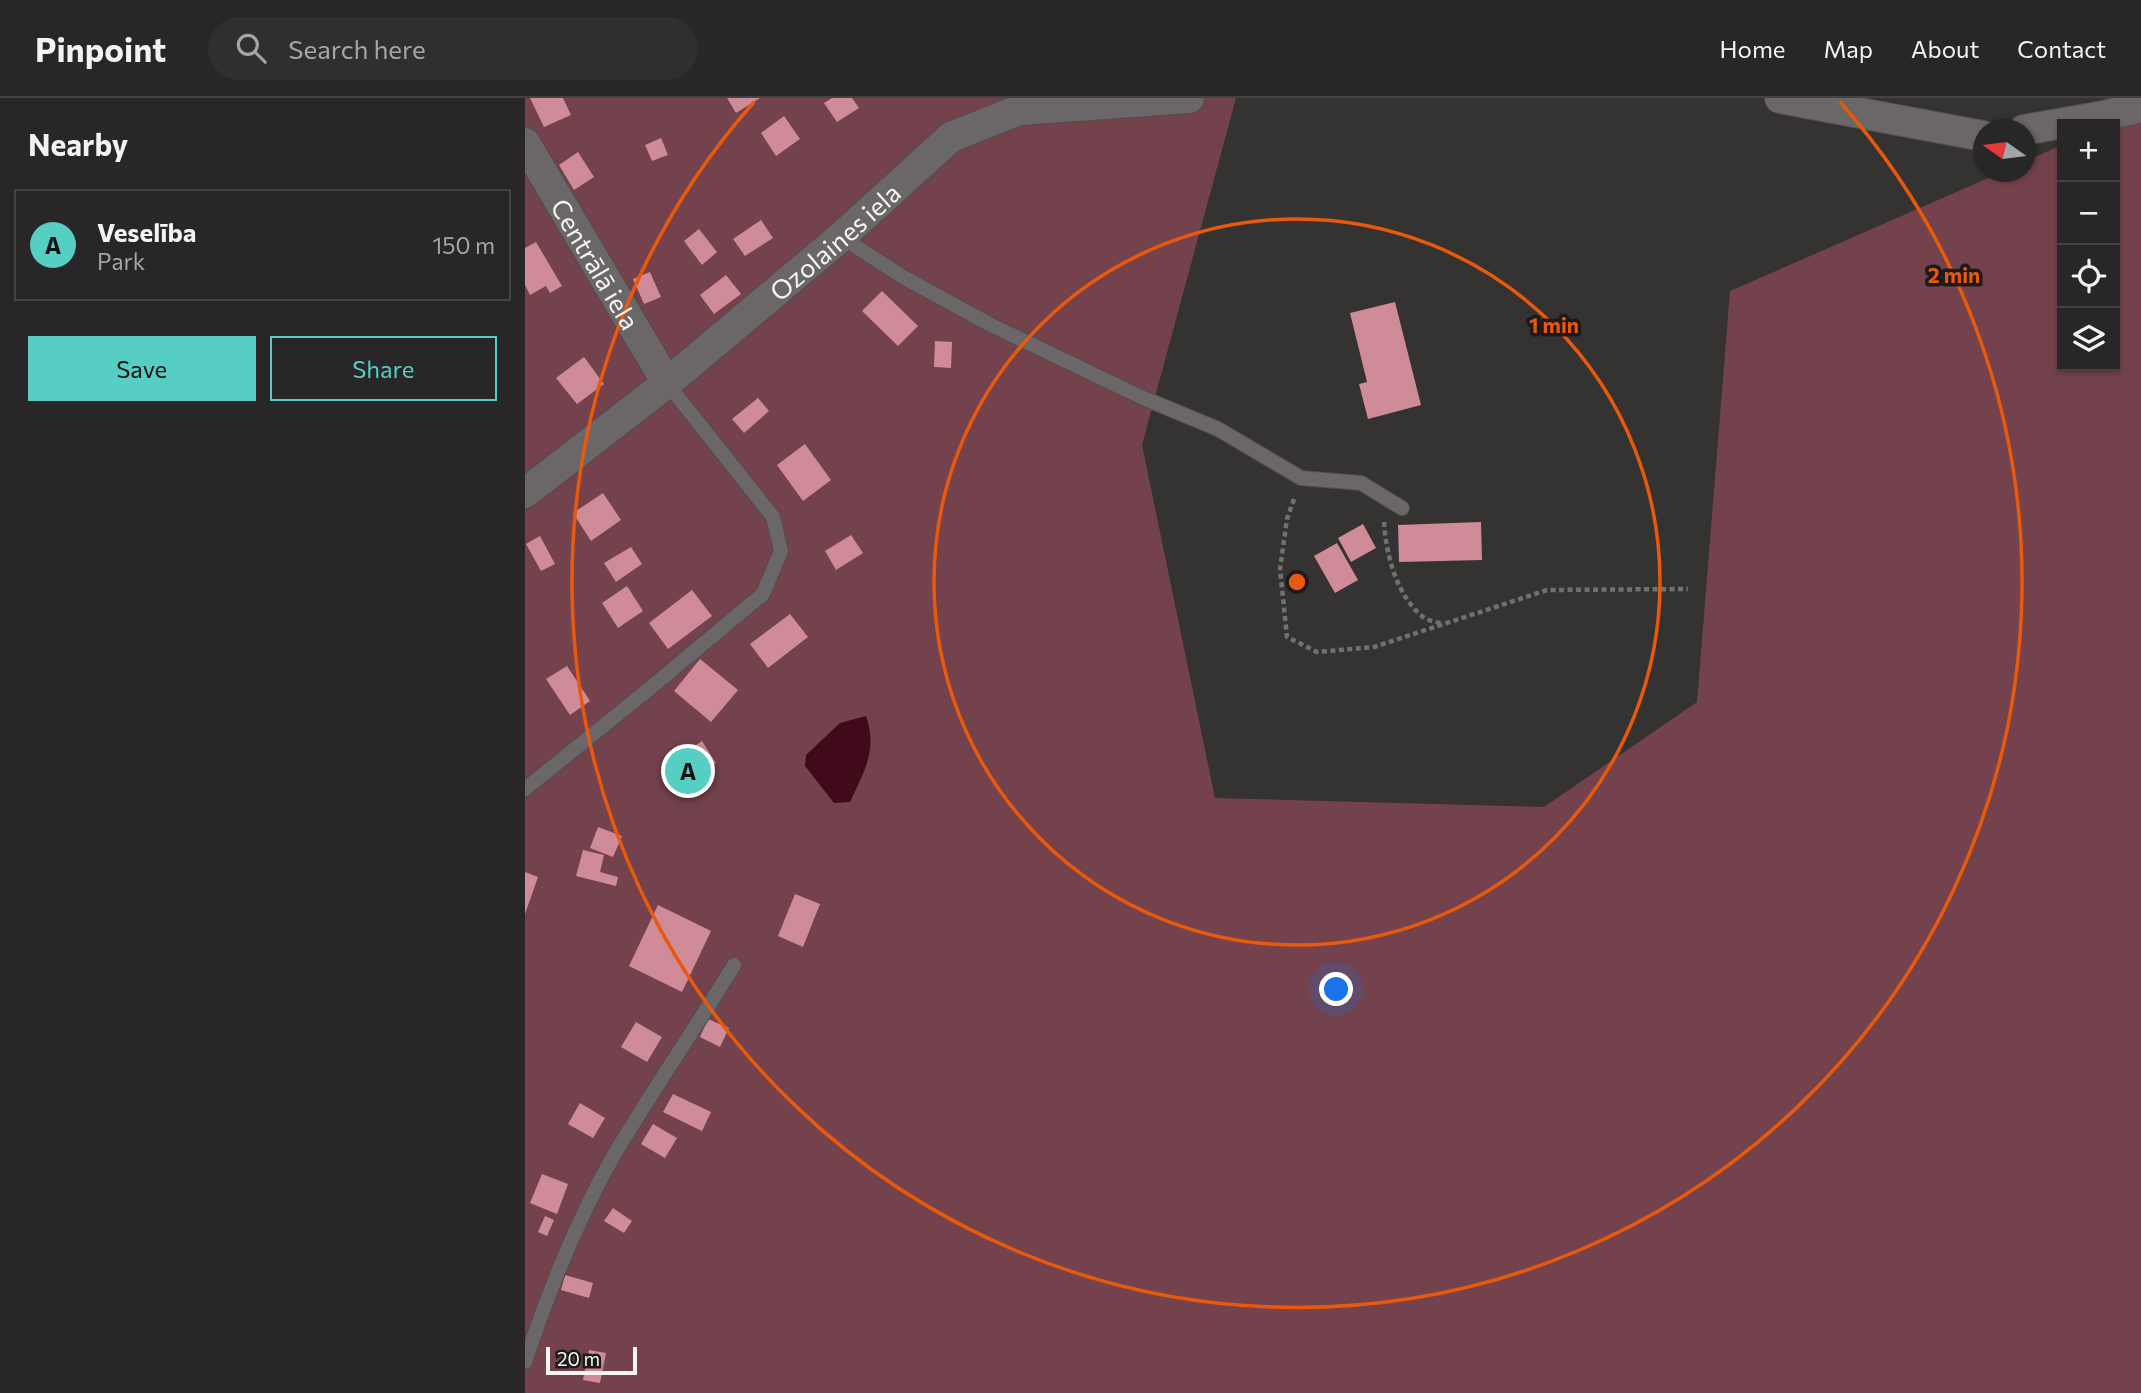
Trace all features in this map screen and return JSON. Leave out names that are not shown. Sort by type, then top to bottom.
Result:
[{"type":"street","name":"Ozolaines iela","points":[[525,493],[667,383],[841,237],[951,137],[1019,110],[1189,98]]},
{"type":"street","points":[[1780,98],[1973,134]]},
{"type":"street","points":[[2036,128],[2141,107]]},
{"type":"street","name":"Centrālā iela","points":[[525,143],[667,383]]},
{"type":"lane","points":[[841,237],[903,277],[991,325],[1141,397],[1218,429],[1301,478],[1361,483],[1402,508]]},
{"type":"lane","points":[[525,789],[763,594],[781,551],[773,517],[667,383]]},
{"type":"lane","points":[[525,1362],[570,1245],[614,1157],[734,965]]},
{"type":"path","points":[[1301,478],[1287,519],[1280,569],[1287,637],[1317,652],[1374,647],[1547,590],[1688,589]]},
{"type":"path","points":[[1382,496],[1385,542],[1402,592],[1424,618],[1445,624]]},
{"type":"shaded area","points":[[525,98],[1236,98],[1142,445],[1215,798],[1544,807],[1697,702],[1730,291],[1979,182],[2036,182],[2036,157],[2057,147],[2057,371],[2120,371],[2120,121],[2141,110],[2141,1393],[525,1393]]},
{"type":"shaded area","points":[[866,716],[871,739],[868,760],[850,802],[834,803],[805,766],[806,755],[840,723]]},
{"type":"building","points":[[530,98],[563,98],[571,115],[544,127]]},
{"type":"building","points":[[727,98],[760,98],[736,113]]},
{"type":"building","points":[[832,98],[852,98],[859,108],[837,122],[824,103]]},
{"type":"building","points":[[784,116],[800,139],[776,156],[761,133]]},
{"type":"building","points":[[661,138],[668,155],[652,161],[645,145]]},
{"type":"building","points":[[578,152],[594,177],[574,190],[559,165]]},
{"type":"building","points":[[761,220],[773,238],[745,256],[733,239]]},
{"type":"building","points":[[699,229],[717,252],[702,265],[684,241]]},
{"type":"building","points":[[536,242],[562,286],[550,293],[546,286],[530,295],[525,285],[525,248]]},
{"type":"building","points":[[650,272],[661,297],[644,304],[633,279]]},
{"type":"building","points":[[726,275],[741,294],[714,314],[700,295]]},
{"type":"building","points":[[882,291],[918,326],[898,346],[862,311]]},
{"type":"building","points":[[1395,302],[1421,405],[1368,419],[1359,384],[1367,382],[1350,313]]},
{"type":"building","points":[[935,341],[952,342],[951,368],[934,367]]},
{"type":"building","points":[[584,357],[604,384],[577,404],[556,378]]},
{"type":"building","points":[[758,398],[769,411],[744,433],[732,419]]},
{"type":"building","points":[[805,444],[831,480],[803,501],[777,465]]},
{"type":"building","points":[[603,493],[621,520],[591,541],[573,513]]},
{"type":"building","points":[[1481,522],[1482,560],[1399,562],[1398,525]]},
{"type":"building","points":[[1363,524],[1376,548],[1351,562],[1338,538]]},
{"type":"building","points":[[851,535],[863,553],[836,570],[825,551]]},
{"type":"building","points":[[540,536],[555,564],[541,571],[526,544]]},
{"type":"building","points":[[1337,543],[1358,580],[1335,593],[1314,556]]},
{"type":"building","points":[[631,547],[642,564],[616,582],[604,563]]},
{"type":"building","points":[[627,586],[643,611],[618,628],[602,603]]},
{"type":"building","points":[[692,590],[712,616],[668,649],[649,623]]},
{"type":"building","points":[[790,614],[808,637],[768,668],[750,644]]},
{"type":"building","points":[[700,659],[738,690],[711,722],[674,691]]},
{"type":"building","points":[[567,666],[590,701],[570,715],[546,679]]},
{"type":"building","points":[[702,741],[716,763],[700,773],[686,752]]},
{"type":"building","points":[[685,761],[696,775],[673,792],[662,777]]},
{"type":"building","points":[[598,827],[622,836],[613,857],[590,848]]},
{"type":"building","points":[[583,850],[604,855],[600,872],[618,877],[616,886],[576,876]]},
{"type":"building","points":[[525,872],[538,877],[525,914]]},
{"type":"building","points":[[795,894],[820,904],[803,947],[778,936]]},
{"type":"building","points":[[658,905],[711,931],[682,992],[629,966]]},
{"type":"building","points":[[708,1019],[729,1028],[720,1047],[700,1037]]},
{"type":"building","points":[[636,1022],[662,1037],[647,1062],[621,1047]]},
{"type":"building","points":[[673,1094],[711,1112],[702,1131],[663,1112]]},
{"type":"building","points":[[580,1103],[605,1118],[593,1138],[568,1124]]},
{"type":"building","points":[[653,1124],[677,1138],[665,1158],[641,1144]]},
{"type":"building","points":[[542,1174],[568,1184],[557,1214],[530,1203]]},
{"type":"building","points":[[613,1208],[632,1221],[624,1233],[604,1221]]},
{"type":"building","points":[[545,1216],[554,1220],[547,1236],[538,1232]]},
{"type":"building","points":[[565,1275],[593,1283],[589,1298],[561,1290]]},
{"type":"building","points":[[589,1350],[606,1353],[600,1383],[583,1380]]},
{"type":"place","name":"Veselība","points":[[688,771]]}]
